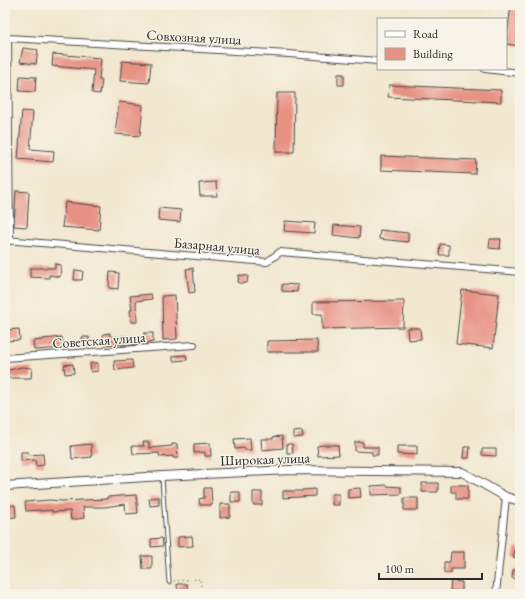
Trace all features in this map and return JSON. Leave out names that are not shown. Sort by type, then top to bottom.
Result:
[{"type":"street","name":"Совхозная улица","points":[[6,38],[377,61]]},
{"type":"street","points":[[6,38],[8,240]]},
{"type":"street","points":[[494,70],[520,73]]},
{"type":"street","name":"Базарная улица","points":[[8,240],[267,262],[280,252],[520,272]]},
{"type":"street","name":"Советская улица","points":[[5,358],[194,346]]},
{"type":"street","name":"Широкая улица","points":[[5,486],[290,470],[462,472],[506,497],[520,501]]},
{"type":"street","points":[[496,594],[506,497]]},
{"type":"lane","points":[[162,476],[169,582]]},
{"type":"path","points":[[169,582],[200,579],[202,594]]},
{"type":"building","points":[[511,5],[520,5],[520,46],[507,44]]},
{"type":"building","points":[[23,48],[38,50],[36,64],[20,62]]},
{"type":"building","points":[[53,54],[101,58],[99,80],[102,80],[100,94],[92,93],[94,70],[52,66]]},
{"type":"building","points":[[122,61],[151,63],[149,83],[120,81]]},
{"type":"building","points":[[338,74],[344,74],[344,85],[338,85]]},
{"type":"building","points":[[20,76],[36,77],[35,92],[19,91]]},
{"type":"building","points":[[389,85],[501,90],[501,102],[388,97]]},
{"type":"building","points":[[277,93],[295,93],[294,152],[276,152]]},
{"type":"building","points":[[119,102],[143,105],[140,136],[115,134]]},
{"type":"building","points":[[22,111],[33,112],[30,149],[54,151],[53,162],[18,159]]},
{"type":"building","points":[[381,156],[476,160],[475,174],[381,170]]},
{"type":"building","points":[[216,182],[217,196],[200,196],[199,183]]},
{"type":"building","points":[[16,191],[29,192],[27,227],[14,226]]},
{"type":"building","points":[[65,202],[101,206],[99,230],[62,227]]},
{"type":"building","points":[[159,208],[181,210],[180,222],[158,220]]},
{"type":"building","points":[[285,221],[315,223],[314,233],[284,231]]},
{"type":"building","points":[[334,225],[360,227],[359,238],[333,235]]},
{"type":"building","points":[[380,230],[408,233],[408,242],[379,239]]},
{"type":"building","points":[[490,239],[501,239],[500,249],[489,248]]},
{"type":"building","points":[[440,244],[449,245],[449,255],[439,255]]},
{"type":"building","points":[[55,264],[61,265],[60,277],[49,275],[49,278],[30,277],[30,268],[55,268]]},
{"type":"building","points":[[193,268],[195,292],[189,293],[186,269]]},
{"type":"building","points":[[75,270],[83,271],[82,280],[74,280]]},
{"type":"building","points":[[110,272],[119,273],[118,289],[109,288]]},
{"type":"building","points":[[239,275],[248,276],[247,283],[238,283]]},
{"type":"building","points":[[282,284],[298,285],[297,292],[282,291]]},
{"type":"building","points":[[462,290],[499,294],[493,348],[456,344]]},
{"type":"building","points":[[151,294],[152,299],[136,301],[137,322],[131,322],[130,310],[132,310],[130,296]]},
{"type":"building","points":[[175,295],[177,339],[163,340],[162,296]]},
{"type":"building","points":[[404,301],[403,327],[322,329],[322,314],[313,314],[313,302]]},
{"type":"building","points":[[407,328],[420,328],[421,339],[408,340]]},
{"type":"building","points":[[19,329],[20,340],[5,341],[5,330]]},
{"type":"building","points":[[110,333],[110,337],[144,337],[144,333],[153,333],[153,342],[130,345],[104,345],[103,334]]},
{"type":"building","points":[[62,337],[63,348],[34,350],[33,341]]},
{"type":"building","points":[[82,337],[89,337],[89,346],[82,346]]},
{"type":"building","points":[[317,340],[318,352],[267,352],[267,341]]},
{"type":"building","points":[[186,355],[187,360],[173,361],[173,356]]},
{"type":"building","points":[[132,360],[133,368],[115,370],[114,361]]},
{"type":"building","points":[[90,363],[98,363],[98,371],[91,372]]},
{"type":"building","points":[[73,364],[74,373],[65,374],[64,365]]},
{"type":"building","points":[[22,367],[32,368],[31,378],[5,378],[5,371]]},
{"type":"building","points":[[302,431],[303,437],[293,438],[293,432]]},
{"type":"building","points":[[282,436],[283,448],[262,450],[261,439],[273,439],[273,437]]},
{"type":"building","points":[[250,438],[251,450],[245,450],[245,448],[235,449],[234,439]]},
{"type":"building","points":[[143,442],[149,442],[149,448],[172,446],[172,444],[177,444],[178,458],[173,458],[173,456],[160,457],[159,453],[133,454],[132,446],[144,446]]},
{"type":"building","points":[[355,442],[363,442],[363,447],[378,447],[378,455],[372,455],[372,452],[355,451]]},
{"type":"building","points":[[210,443],[211,456],[205,456],[205,452],[194,453],[194,444]]},
{"type":"building","points":[[91,444],[92,457],[72,459],[71,446]]},
{"type":"building","points":[[287,444],[292,444],[293,453],[287,453]]},
{"type":"building","points":[[338,445],[339,455],[318,456],[317,446]]},
{"type":"building","points":[[397,446],[417,446],[417,455],[397,454]]},
{"type":"building","points":[[464,447],[470,447],[469,458],[463,458]]},
{"type":"building","points":[[482,449],[496,449],[496,456],[482,455]]},
{"type":"building","points":[[21,452],[28,452],[28,455],[43,454],[44,465],[36,466],[35,460],[21,461]]},
{"type":"building","points":[[422,483],[438,483],[438,492],[422,492]]},
{"type":"building","points":[[387,485],[401,487],[401,494],[371,495],[371,486]]},
{"type":"building","points":[[451,485],[468,485],[468,499],[456,499],[456,492],[451,492]]},
{"type":"building","points":[[204,488],[211,488],[212,505],[200,505],[199,499],[204,498]]},
{"type":"building","points":[[360,488],[361,497],[348,498],[348,489]]},
{"type":"building","points":[[315,489],[315,496],[283,498],[283,491]]},
{"type":"building","points":[[231,492],[240,492],[240,502],[231,502]]},
{"type":"building","points":[[253,492],[262,492],[262,505],[253,505]]},
{"type":"building","points":[[332,494],[339,494],[339,505],[332,505]]},
{"type":"building","points":[[136,495],[138,513],[126,514],[125,504],[104,507],[83,507],[84,518],[71,520],[70,511],[26,511],[25,502],[107,499],[107,497]]},
{"type":"building","points":[[159,497],[159,505],[150,506],[149,498]]},
{"type":"building","points":[[404,498],[418,498],[418,510],[404,510]]},
{"type":"building","points":[[220,504],[230,504],[230,517],[220,518]]},
{"type":"building","points":[[15,505],[16,517],[5,518],[5,506]]},
{"type":"building","points":[[192,536],[193,546],[178,547],[178,537]]},
{"type":"building","points":[[162,538],[163,546],[151,547],[151,539]]},
{"type":"building","points":[[516,547],[520,549],[520,559],[513,557]]},
{"type":"building","points":[[451,552],[464,552],[464,569],[451,569],[451,573],[444,573],[444,562],[450,562]]},
{"type":"building","points":[[142,556],[152,556],[152,569],[143,569]]},
{"type":"building","points":[[513,570],[520,571],[520,579],[512,578]]},
{"type":"building","points":[[451,581],[462,582],[462,591],[450,590]]},
{"type":"building","points":[[177,584],[187,584],[188,594],[178,594]]}]
